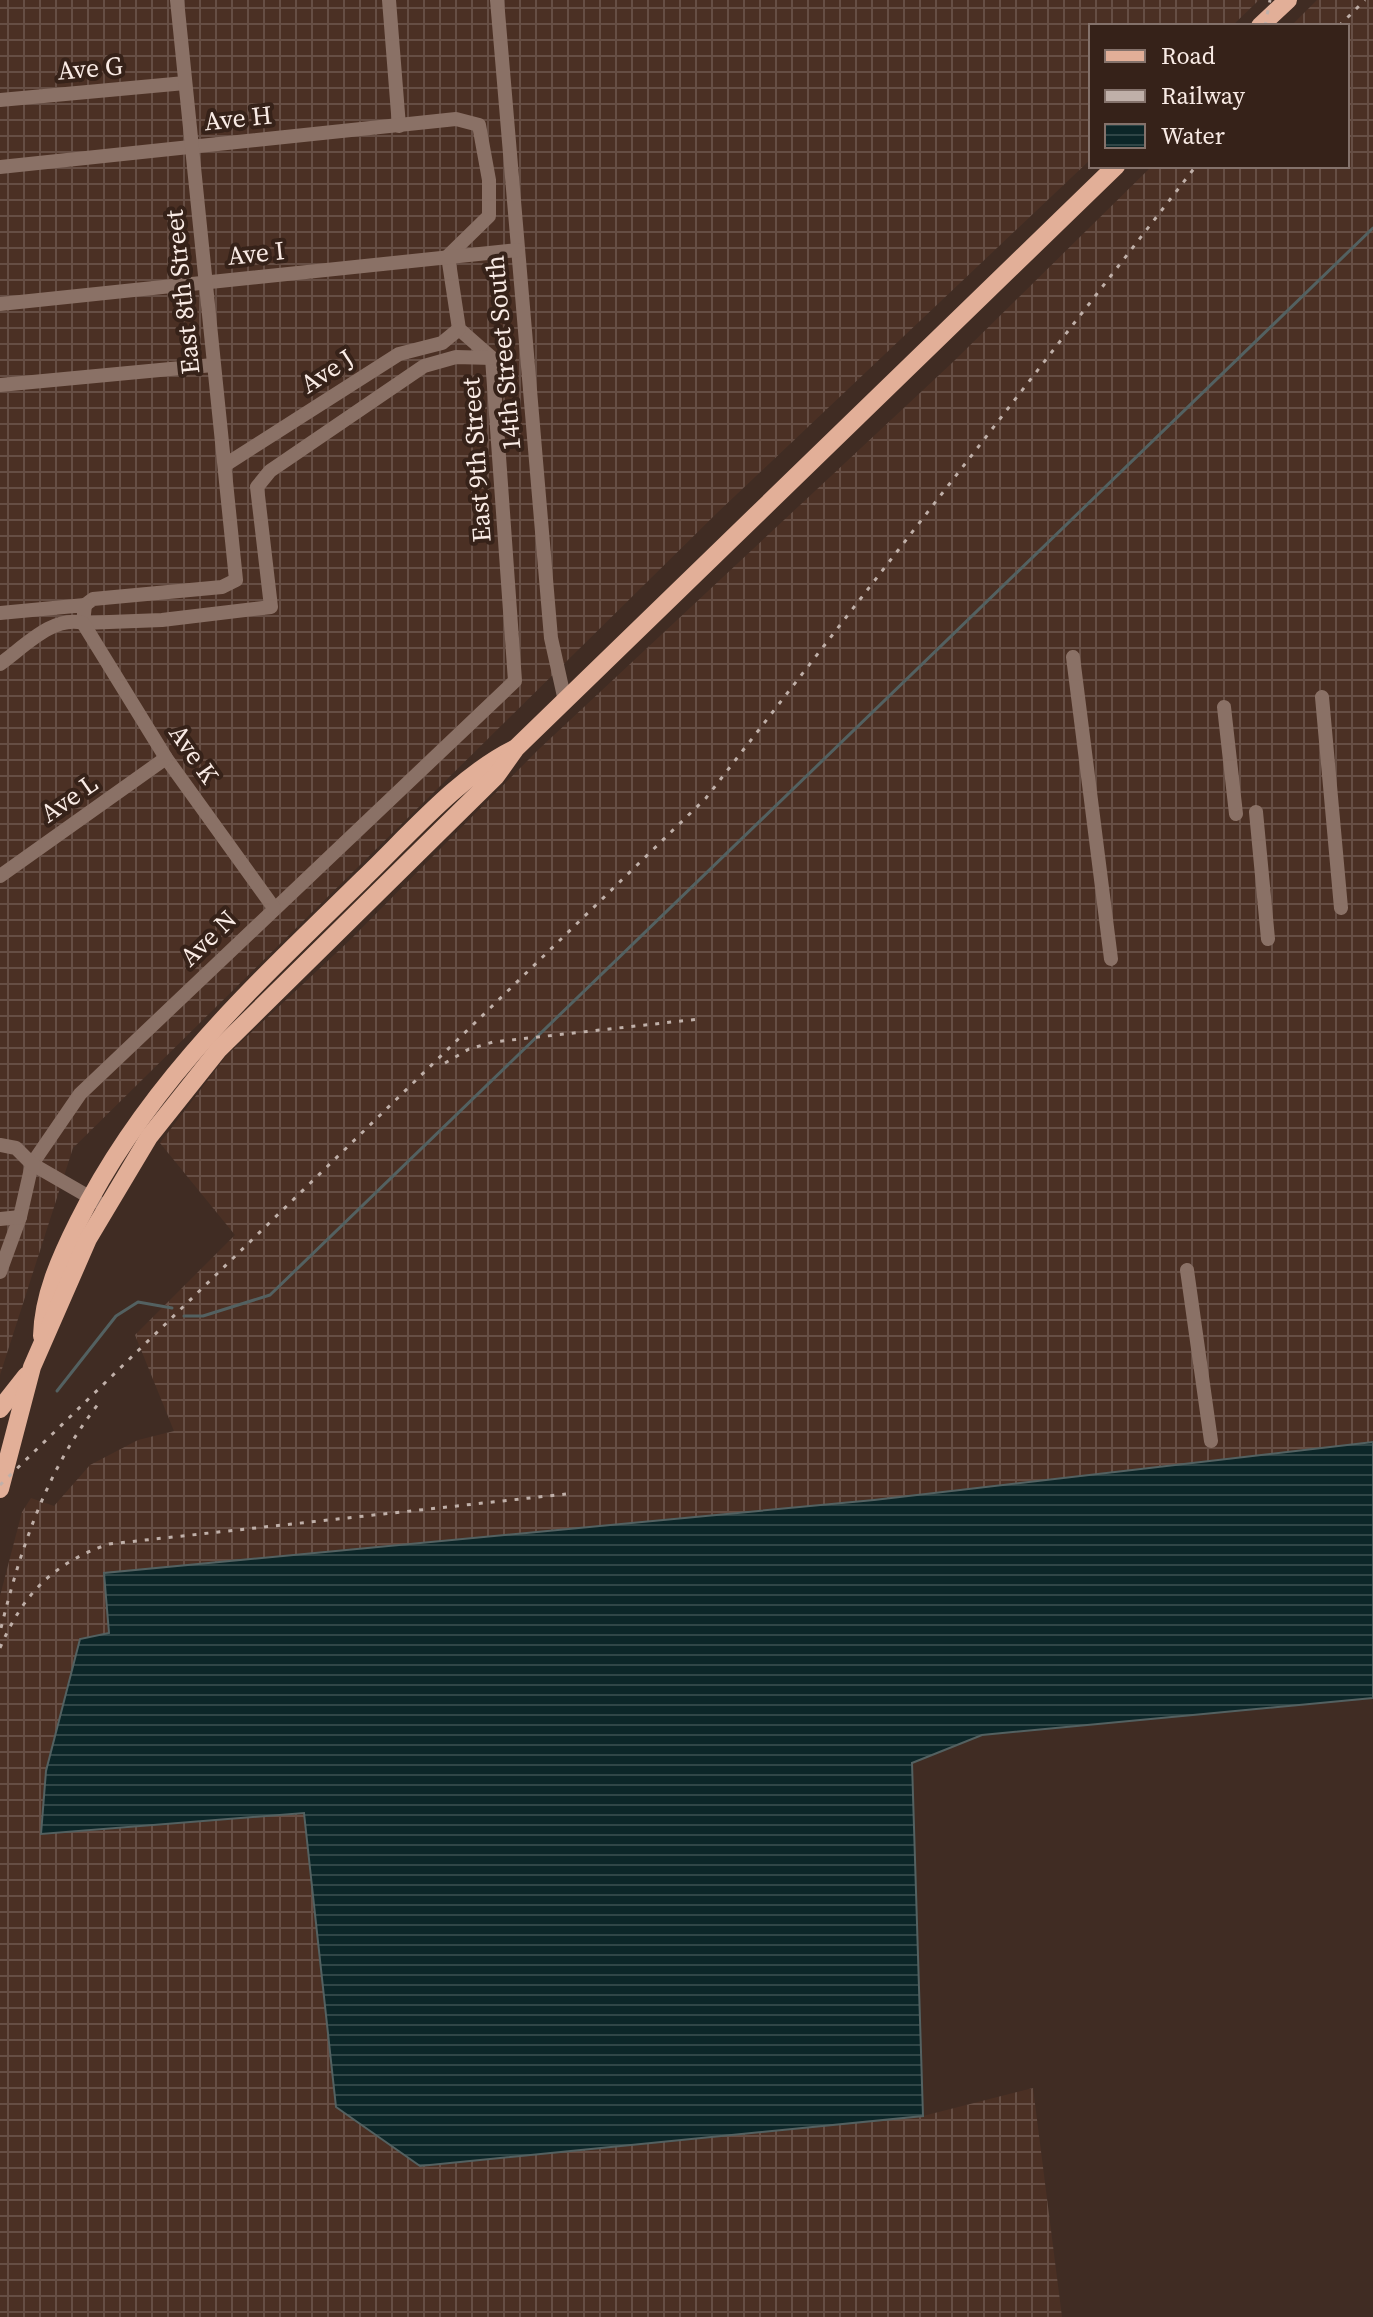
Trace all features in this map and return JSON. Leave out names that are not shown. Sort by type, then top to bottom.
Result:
[{"type":"main road","points":[[1262,24],[1288,0]]},
{"type":"main road","points":[[0,1441],[9,1427],[98,1202],[205,1065],[496,776],[516,748],[1114,168]]},
{"type":"main road","points":[[0,1409],[32,1367]]},
{"type":"main road","points":[[0,1489],[9,1427]]},
{"type":"street","name":"East 8th Street","points":[[85,605],[93,599],[222,587],[236,580],[177,0]]},
{"type":"street","points":[[389,0],[399,126]]},
{"type":"street","name":"14th Street South","points":[[497,0],[551,638],[565,701]]},
{"type":"street","name":"Ave G","points":[[0,100],[185,83]]},
{"type":"street","name":"Ave H","points":[[0,167],[456,119],[479,125],[489,180],[489,216],[448,256]]},
{"type":"street","name":"Ave I","points":[[0,304],[518,250]]},
{"type":"street","points":[[448,256],[459,329]]},
{"type":"street","name":"East 9th Street","points":[[459,329],[492,358],[515,681]]},
{"type":"street","name":"Ave J","points":[[225,465],[399,354],[442,343],[459,329]]},
{"type":"street","points":[[0,664],[55,625],[69,619],[83,623],[162,620],[271,607],[257,487],[270,471],[424,366],[456,357],[492,358]]},
{"type":"street","points":[[0,385],[213,365]]},
{"type":"street","points":[[0,613],[85,605],[83,623]]},
{"type":"street","name":"Ave K","points":[[83,623],[166,758],[274,908]]},
{"type":"street","points":[[1073,657],[1111,959]]},
{"type":"street","name":"Ave N","points":[[0,1272],[20,1217],[32,1164],[80,1094],[515,681]]},
{"type":"street","points":[[1322,697],[1341,908]]},
{"type":"street","points":[[1224,707],[1236,814]]},
{"type":"street","name":"Ave L","points":[[0,876],[166,758]]},
{"type":"street","points":[[1256,812],[1268,939]]},
{"type":"street","points":[[0,1145],[16,1148],[32,1164],[98,1202]]},
{"type":"street","points":[[0,1219],[20,1217]]},
{"type":"street","points":[[1187,1270],[1211,1441]]},
{"type":"shaded area","points":[[0,0],[1259,0],[1234,24],[1089,24],[1089,161],[717,513],[73,1148],[0,1375]]},
{"type":"shaded area","points":[[1317,0],[1373,0],[1373,1442],[874,1500],[104,1573],[109,1634],[46,1771],[41,1834],[304,1813],[336,2107],[923,2116],[1033,2088],[1062,2317],[0,2317],[0,1596],[22,1512],[31,1498],[54,1506],[90,1465],[138,1440],[174,1431],[135,1335],[235,1235],[160,1143],[226,1056],[349,941],[538,750],[953,362],[1150,168],[1349,168],[1349,24],[1293,24]]},
{"type":"water","points":[[1373,1442],[1373,1698],[982,1735],[912,1763],[923,2116],[420,2166],[336,2107],[304,1813],[41,1834],[46,1771],[80,1639],[109,1633],[104,1573],[874,1500]]},
{"type":"waterway","points":[[184,1316],[203,1316],[270,1295],[1373,228]]},
{"type":"waterway","points":[[57,1391],[116,1316],[138,1302],[172,1308]]},
{"type":"railway","points":[[1265,24],[1270,0]]},
{"type":"railway","points":[[1341,24],[1365,0]]},
{"type":"railway","points":[[0,1485],[706,798],[1194,168]]},
{"type":"railway","points":[[445,1063],[469,1049],[493,1042],[699,1019]]},
{"type":"railway","points":[[1,1628],[17,1568],[50,1482],[99,1403]]},
{"type":"railway","points":[[0,1648],[19,1612],[42,1583],[72,1561],[109,1544],[566,1494]]}]
